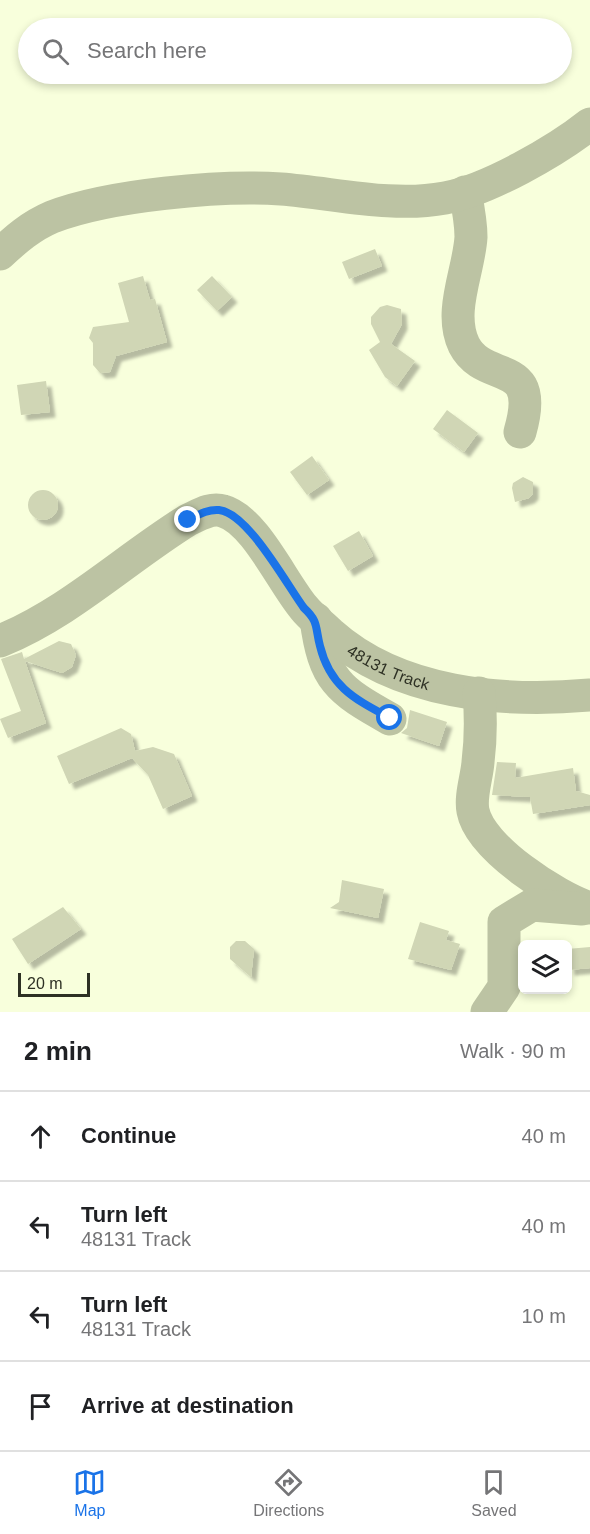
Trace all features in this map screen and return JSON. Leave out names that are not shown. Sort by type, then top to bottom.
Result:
[{"type":"street","points":[[0,254],[23,232],[52,217],[91,206],[142,197],[228,189],[269,189],[413,200],[445,198],[482,186],[529,162],[590,124]]},
{"type":"street","points":[[465,192],[471,219],[471,238],[458,317],[460,333],[471,354],[517,381],[524,390],[527,400],[526,414],[520,432]]},
{"type":"street","name":"48131 Track","points":[[0,641],[26,630],[56,612],[188,520],[207,511],[220,510],[234,515],[247,526],[304,608],[358,656],[390,672],[503,698],[590,695]]},
{"type":"street","points":[[316,619],[325,661],[340,688],[390,718]]},
{"type":"street","points":[[479,693],[482,723],[473,810],[477,824],[512,862],[590,909]]},
{"type":"street","points":[[487,1012],[504,987],[504,922],[532,906],[590,909]]},
{"type":"building","points":[[375,249],[382,266],[349,279],[342,262]]},
{"type":"building","points":[[143,276],[150,300],[155,299],[167,342],[116,356],[110,372],[100,373],[93,365],[93,343],[89,338],[93,327],[129,322],[118,283]]},
{"type":"building","points":[[212,276],[232,297],[217,311],[197,290]]},
{"type":"building","points":[[387,305],[401,309],[402,324],[391,344],[415,361],[397,386],[385,377],[369,350],[380,342],[371,324],[371,317],[380,307]]},
{"type":"building","points":[[46,381],[50,412],[21,415],[17,385]]},
{"type":"building","points":[[447,410],[478,433],[464,452],[433,429]]},
{"type":"building","points":[[312,456],[329,480],[307,495],[290,472]]},
{"type":"building","points":[[523,477],[533,482],[533,494],[529,498],[515,502],[513,483]]},
{"type":"building","points":[[43,490],[54,494],[58,505],[54,516],[43,520],[32,516],[28,505],[32,494]]},
{"type":"building","points":[[359,531],[373,556],[348,571],[333,546]]},
{"type":"building","points":[[59,641],[71,644],[76,655],[72,667],[62,673],[25,661],[46,723],[8,738],[0,719],[21,711],[1,659],[22,652],[24,659]]},
{"type":"building","points":[[410,710],[447,722],[439,746],[401,733],[407,728]]},
{"type":"building","points":[[121,728],[131,734],[135,751],[153,747],[174,754],[192,796],[163,809],[148,775],[132,758],[69,784],[57,756]]},
{"type":"building","points":[[497,762],[516,763],[515,778],[573,768],[576,791],[590,795],[590,805],[533,814],[530,797],[492,795]]},
{"type":"building","points":[[342,880],[384,889],[378,918],[330,908],[339,902]]},
{"type":"building","points":[[63,907],[81,929],[28,964],[12,939]]},
{"type":"building","points":[[420,922],[449,931],[446,940],[460,944],[451,970],[408,959]]},
{"type":"building","points":[[236,941],[245,941],[254,949],[251,977],[230,959],[230,947]]},
{"type":"building","points":[[590,947],[590,968],[572,970],[572,949]]},
{"type":"route","points":[[188,520],[207,511],[220,510],[234,515],[247,526],[304,608],[316,619],[319,645],[331,675],[340,688],[357,701],[390,718]]}]
